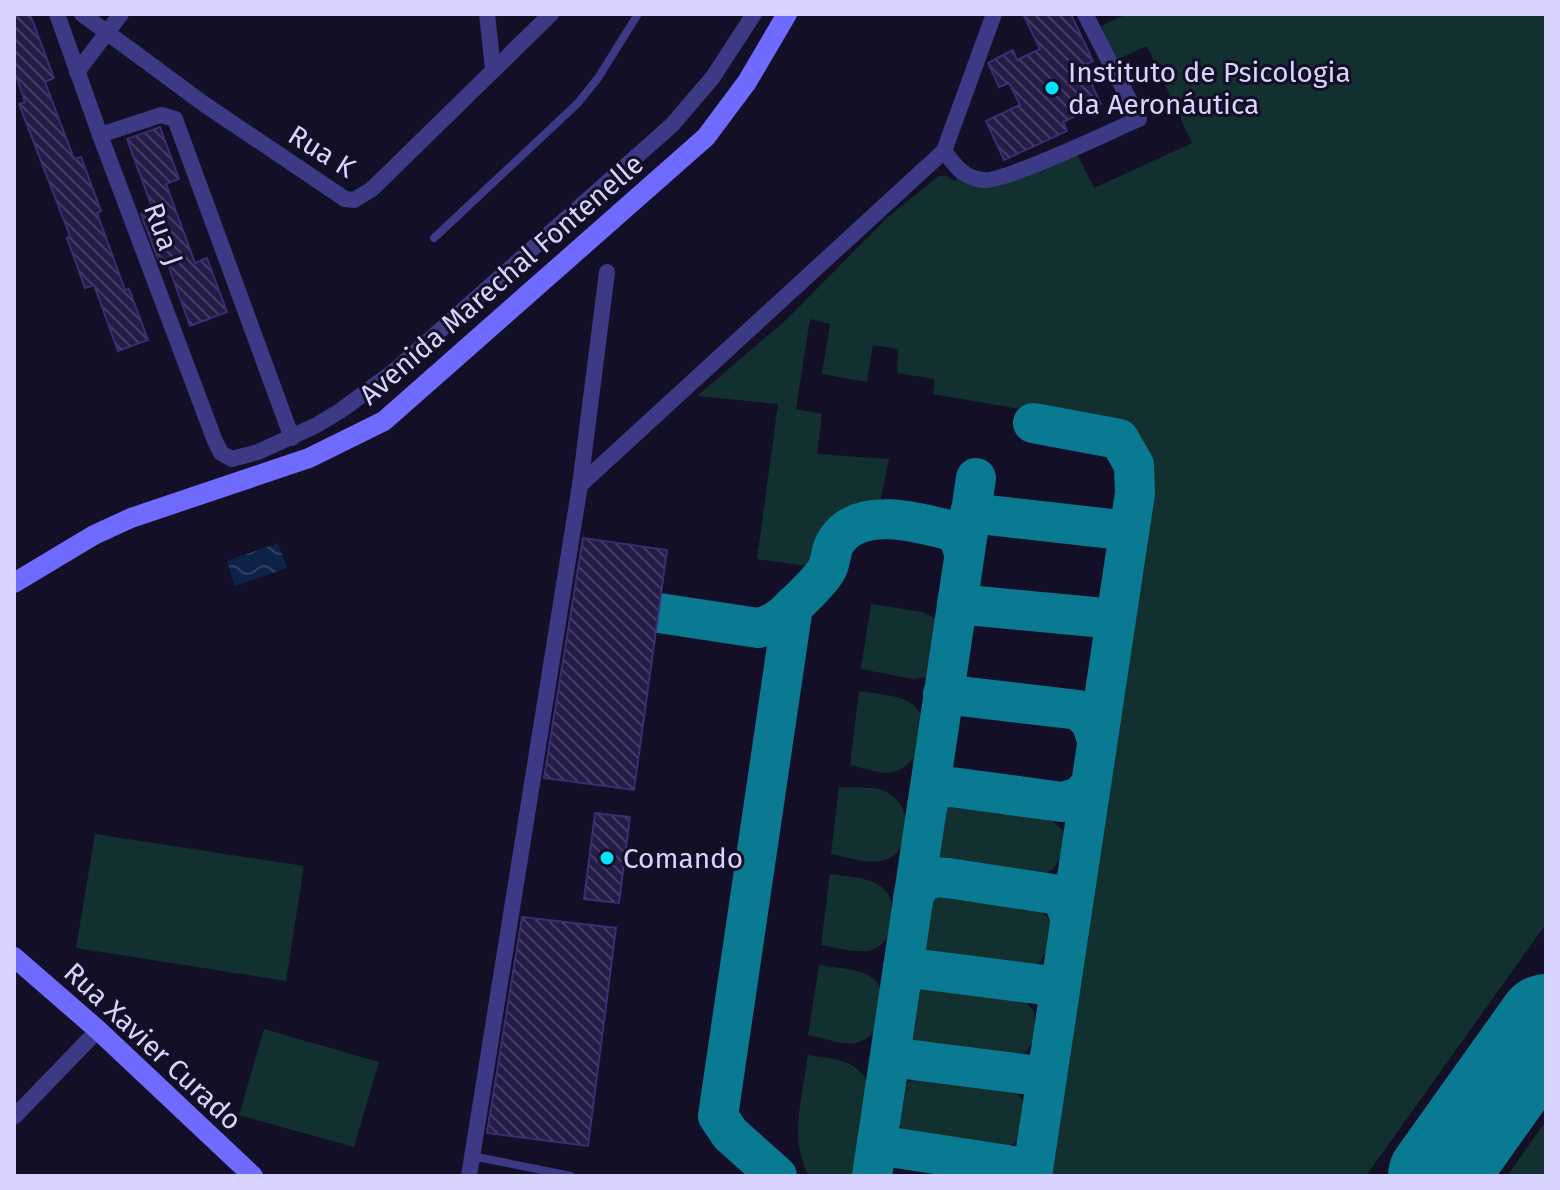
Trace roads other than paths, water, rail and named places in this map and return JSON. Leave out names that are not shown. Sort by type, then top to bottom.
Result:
[{"type":"main road","name":"Avenida Marechal Fontenelle","points":[[15,577],[131,518],[309,458],[384,421],[706,137],[747,82],[787,14]]},
{"type":"main road","name":"Rua Xavier Curado","points":[[14,957],[98,1030],[253,1176]]},
{"type":"street","name":"Rua J","points":[[57,14],[215,441],[224,455],[237,458],[292,438]]},
{"type":"street","name":"Rua K","points":[[82,14],[294,167],[345,199],[354,200],[372,189],[551,14]]},
{"type":"street","points":[[77,72],[121,14]]},
{"type":"street","points":[[487,14],[493,69]]},
{"type":"street","points":[[100,135],[161,115],[175,119],[292,438],[340,411],[393,372],[672,125],[713,77],[754,14]]},
{"type":"street","points":[[580,485],[944,151],[994,14]]},
{"type":"street","points":[[944,151],[960,173],[984,181],[1020,170],[1139,119],[1085,14]]},
{"type":"street","points":[[469,1176],[580,485],[607,272]]},
{"type":"street","points":[[14,1117],[98,1030]]},
{"type":"lane","points":[[434,238],[578,103],[598,78],[638,14]]},
{"type":"lane","points":[[472,1156],[571,1176]]},
{"type":"water","points":[[278,543],[287,568],[235,586],[227,561]]},
{"type":"place","name":"Instituto de Psicologia da Aeronáutica","points":[[1052,88]]},
{"type":"place","name":"Comando","points":[[607,858]]}]
